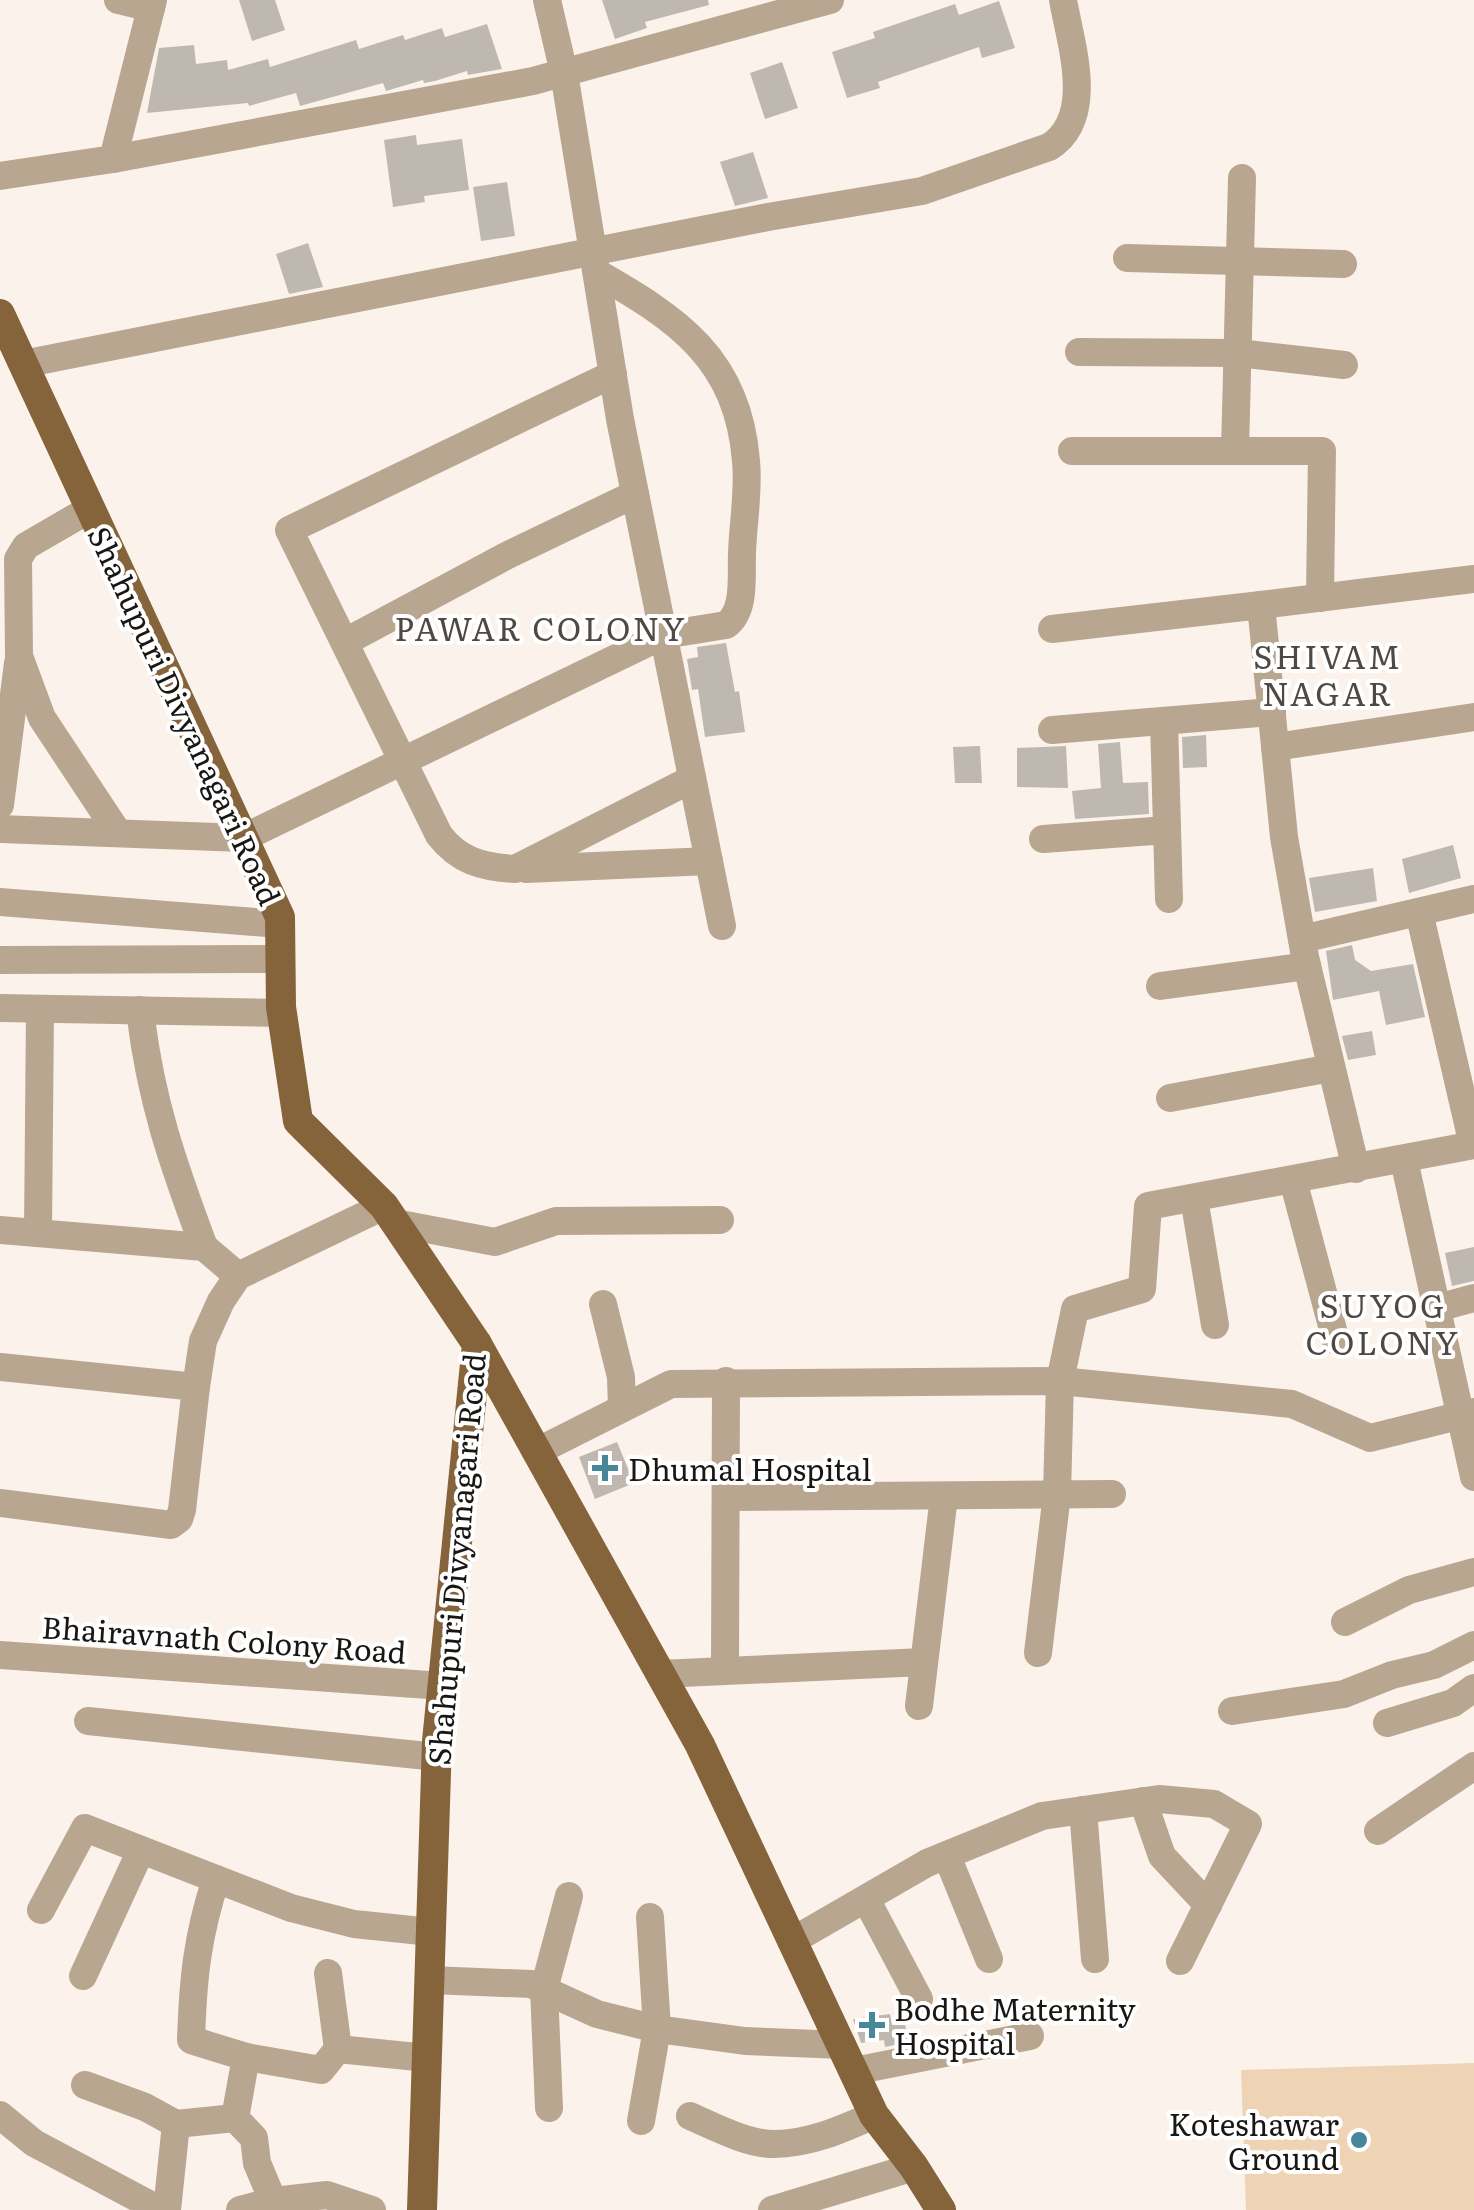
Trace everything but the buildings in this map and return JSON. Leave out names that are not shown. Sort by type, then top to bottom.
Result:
[{"type":"main road","name":"Shahupuri Divyanagari Road","points":[[0,314],[280,916],[282,1013],[298,1120],[390,1214],[476,1344],[437,1757],[422,2210]]},
{"type":"main road","points":[[476,1344],[700,1744],[874,2115],[941,2210]]},
{"type":"street","points":[[113,159],[152,4],[118,0]]},
{"type":"street","points":[[546,0],[564,73],[635,494],[722,926]]},
{"type":"street","points":[[0,176],[533,82],[830,0]]},
{"type":"street","points":[[23,364],[595,262],[922,191],[1049,147],[1065,137],[1073,119],[1077,92],[1063,0]]},
{"type":"street","points":[[1235,451],[1242,178]]},
{"type":"street","points":[[1126,258],[1240,258],[1343,264]]},
{"type":"street","points":[[0,829],[243,838],[664,635],[726,625],[738,612],[746,463],[739,419],[724,377],[701,347],[656,306],[595,262]]},
{"type":"street","points":[[1079,352],[1238,353],[1344,365]]},
{"type":"street","points":[[613,374],[289,530],[438,835],[450,850],[464,860],[514,870],[709,861]]},
{"type":"street","points":[[1072,452],[1322,451],[1320,598]]},
{"type":"street","points":[[345,642],[506,556],[635,494]]},
{"type":"street","points":[[0,806],[19,656],[18,558],[26,546],[90,508]]},
{"type":"street","points":[[1052,629],[1474,579]]},
{"type":"street","points":[[1262,605],[1284,837],[1304,953],[1356,1169]]},
{"type":"street","points":[[19,656],[42,718],[118,833]]},
{"type":"street","points":[[1052,730],[1272,712]]},
{"type":"street","points":[[1275,747],[1474,717]]},
{"type":"street","points":[[1164,721],[1169,899]]},
{"type":"street","points":[[514,870],[692,779]]},
{"type":"street","points":[[1043,839],[1167,830]]},
{"type":"street","points":[[1160,986],[1304,953],[1419,912],[1474,900]]},
{"type":"street","points":[[0,902],[280,924]]},
{"type":"street","points":[[1038,1653],[1057,1494],[1060,1381],[1075,1309],[1142,1289],[1148,1206],[1474,1145],[1419,912]]},
{"type":"street","points":[[0,960],[280,959]]},
{"type":"street","points":[[0,1008],[282,1013]]},
{"type":"street","points":[[38,1233],[40,1009]]},
{"type":"street","points":[[140,1010],[157,1115],[204,1247],[238,1276]]},
{"type":"street","points":[[1170,1098],[1332,1068]]},
{"type":"street","points":[[1404,1160],[1437,1308],[1467,1414],[1474,1477]]},
{"type":"street","points":[[1294,1180],[1336,1340]]},
{"type":"street","points":[[1194,1198],[1215,1325]]},
{"type":"street","points":[[0,1503],[171,1525],[182,1510],[203,1341],[221,1301],[238,1276],[390,1214],[494,1242],[556,1221],[720,1220]]},
{"type":"street","points":[[0,1230],[204,1247]]},
{"type":"street","points":[[1437,1308],[1474,1298]]},
{"type":"street","points":[[603,1304],[621,1376],[622,1408]]},
{"type":"street","points":[[0,1367],[196,1387]]},
{"type":"street","points":[[536,1452],[671,1384],[1060,1381],[1292,1404],[1370,1438],[1467,1414]]},
{"type":"street","points":[[725,1670],[726,1382]]},
{"type":"street","points":[[726,1497],[1112,1494]]},
{"type":"street","points":[[920,1706],[944,1496]]},
{"type":"street","points":[[1345,1622],[1409,1590],[1474,1572]]},
{"type":"street","points":[[1232,1711],[1344,1694],[1392,1675],[1434,1665],[1474,1645]]},
{"type":"street","name":"Bhairavnath Colony Road","points":[[0,1655],[443,1686]]},
{"type":"street","points":[[660,1674],[924,1662]]},
{"type":"street","points":[[1387,1724],[1454,1704],[1474,1688]]},
{"type":"street","points":[[88,1721],[437,1757]]},
{"type":"street","points":[[1378,1831],[1474,1766]]},
{"type":"street","points":[[792,1941],[946,1856],[1042,1816],[1158,1798],[1214,1804],[1248,1824],[1180,1961]]},
{"type":"street","points":[[1143,1801],[1162,1856],[1208,1905]]},
{"type":"street","points":[[1083,1810],[1095,1959]]},
{"type":"street","points":[[40,1910],[85,1828],[291,1908],[354,1924],[432,1932]]},
{"type":"street","points":[[84,1976],[140,1850]]},
{"type":"street","points":[[946,1856],[989,1958]]},
{"type":"street","points":[[216,1878],[200,1929],[193,1975],[191,2040],[246,2057],[321,2070],[338,2049],[328,1973]]},
{"type":"street","points":[[549,2108],[544,1990],[569,1896]]},
{"type":"street","points":[[866,1899],[919,1999]]},
{"type":"street","points":[[640,2121],[657,2029],[650,1917]]},
{"type":"street","points":[[430,1980],[531,1984],[597,2014],[657,2029],[848,2058],[1030,2036]]},
{"type":"street","points":[[338,2049],[427,2058]]},
{"type":"street","points":[[235,2118],[246,2057]]},
{"type":"street","points":[[84,2085],[145,2106],[176,2124],[235,2118]]},
{"type":"street","points":[[0,2115],[34,2143],[164,2210],[176,2124]]},
{"type":"street","points":[[690,2116],[724,2131],[773,2144],[833,2134],[874,2115]]},
{"type":"street","points":[[235,2118],[254,2138],[257,2163],[272,2201]]},
{"type":"street","points":[[772,2210],[914,2167]]},
{"type":"street","points":[[240,2210],[272,2201],[308,2204],[327,2196],[372,2210]]},
{"type":"shaded area","name":"Koteshawar Ground","points":[[1474,2063],[1474,2210],[1246,2210],[1241,2070]]},
{"type":"place","name":"Dhumal Hospital","points":[[605,1468]]},
{"type":"place","name":"Bodhe Maternity Hospital","points":[[872,2025]]},
{"type":"place","name":"Koteshawar Ground","points":[[1359,2140]]},
{"type":"district","name":"PAWAR COLONY","points":[[541,627]]},
{"type":"district","name":"SHIVAM NAGAR","points":[[1328,674]]},
{"type":"district","name":"SUYOG COLONY","points":[[1383,1322]]}]
